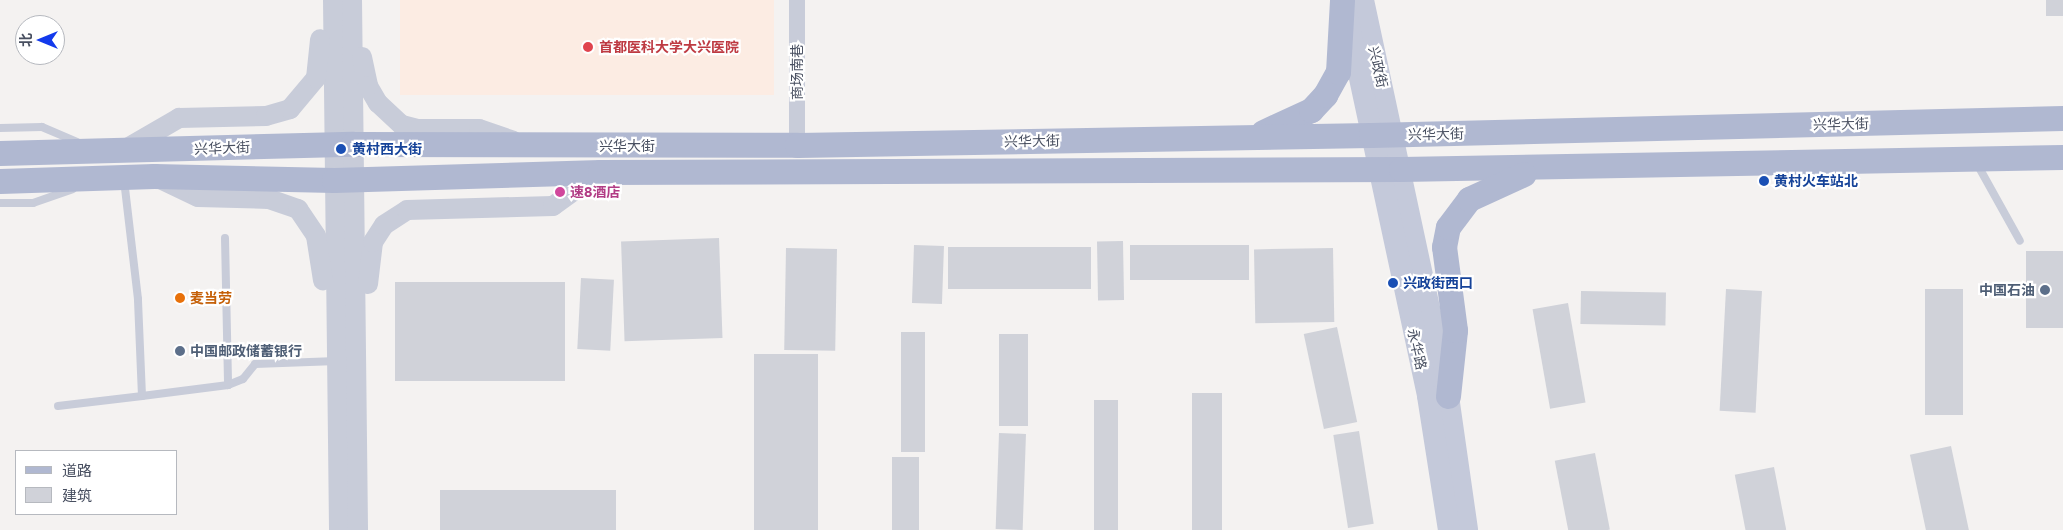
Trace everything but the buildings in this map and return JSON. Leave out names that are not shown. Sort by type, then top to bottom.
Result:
[{"type":"main road","name":"兴政街","points":[[1343,0],[1382,135]]},
{"type":"main road","points":[[1250,137],[1311,110],[1325,95],[1338,72],[1343,0]]},
{"type":"main road","name":"兴政街","points":[[1363,0],[1382,135]]},
{"type":"main road","name":"兴华大街","points":[[0,153],[343,145],[798,145],[1382,135],[2063,118]]},
{"type":"main road","points":[[1382,135],[1391,169]]},
{"type":"main road","name":"兴华大街","points":[[0,181],[154,176],[344,180],[600,172],[1566,167],[2063,157]]},
{"type":"main road","points":[[1448,396],[1455,330],[1444,247],[1453,219],[1469,199],[1492,185],[1530,172],[1566,167]]},
{"type":"main road","name":"永华路","points":[[1391,169],[1448,396],[1467,530]]},
{"type":"main road","name":"永华路","points":[[1391,169],[1449,530]]},
{"type":"street","points":[[124,150],[179,118],[266,116],[290,109],[316,78],[320,0]]},
{"type":"street","points":[[333,0],[356,347],[358,530]]},
{"type":"street","points":[[343,145],[353,0]]},
{"type":"street","points":[[353,0],[362,23],[362,65],[368,86],[392,117],[418,129],[479,128],[529,146]]},
{"type":"street","name":"商场南巷","points":[[797,0],[798,145]]},
{"type":"street","points":[[356,347],[368,303],[369,257],[384,225],[407,210],[553,206],[600,172]]},
{"type":"street","points":[[154,176],[198,197],[269,199],[298,210],[316,236],[336,332]]},
{"type":"street","points":[[339,530],[336,332],[344,180]]},
{"type":"lane","points":[[0,128],[42,127],[100,152]]},
{"type":"lane","points":[[1973,158],[2020,241]]},
{"type":"lane","points":[[0,203],[33,203],[113,178],[138,299],[142,396]]},
{"type":"lane","points":[[225,238],[228,385]]},
{"type":"lane","points":[[58,406],[228,385],[243,379],[255,364],[336,361]]},
{"type":"shaded area","name":"首都医科大学大兴医院","points":[[400,0],[774,0],[774,95],[400,95]]},
{"type":"place","name":"首都医科大学大兴医院","points":[[588,47]]},
{"type":"place","name":"黄村西大街","points":[[341,149]]},
{"type":"place","name":"黄村火车站北","points":[[1764,181]]},
{"type":"place","name":"速8酒店","points":[[560,192]]},
{"type":"place","name":"兴政街西口","points":[[1393,283]]},
{"type":"place","name":"中国石油","points":[[2045,290]]},
{"type":"place","name":"麦当劳","points":[[180,298]]},
{"type":"place","name":"中国邮政储蓄银行","points":[[180,351]]}]
